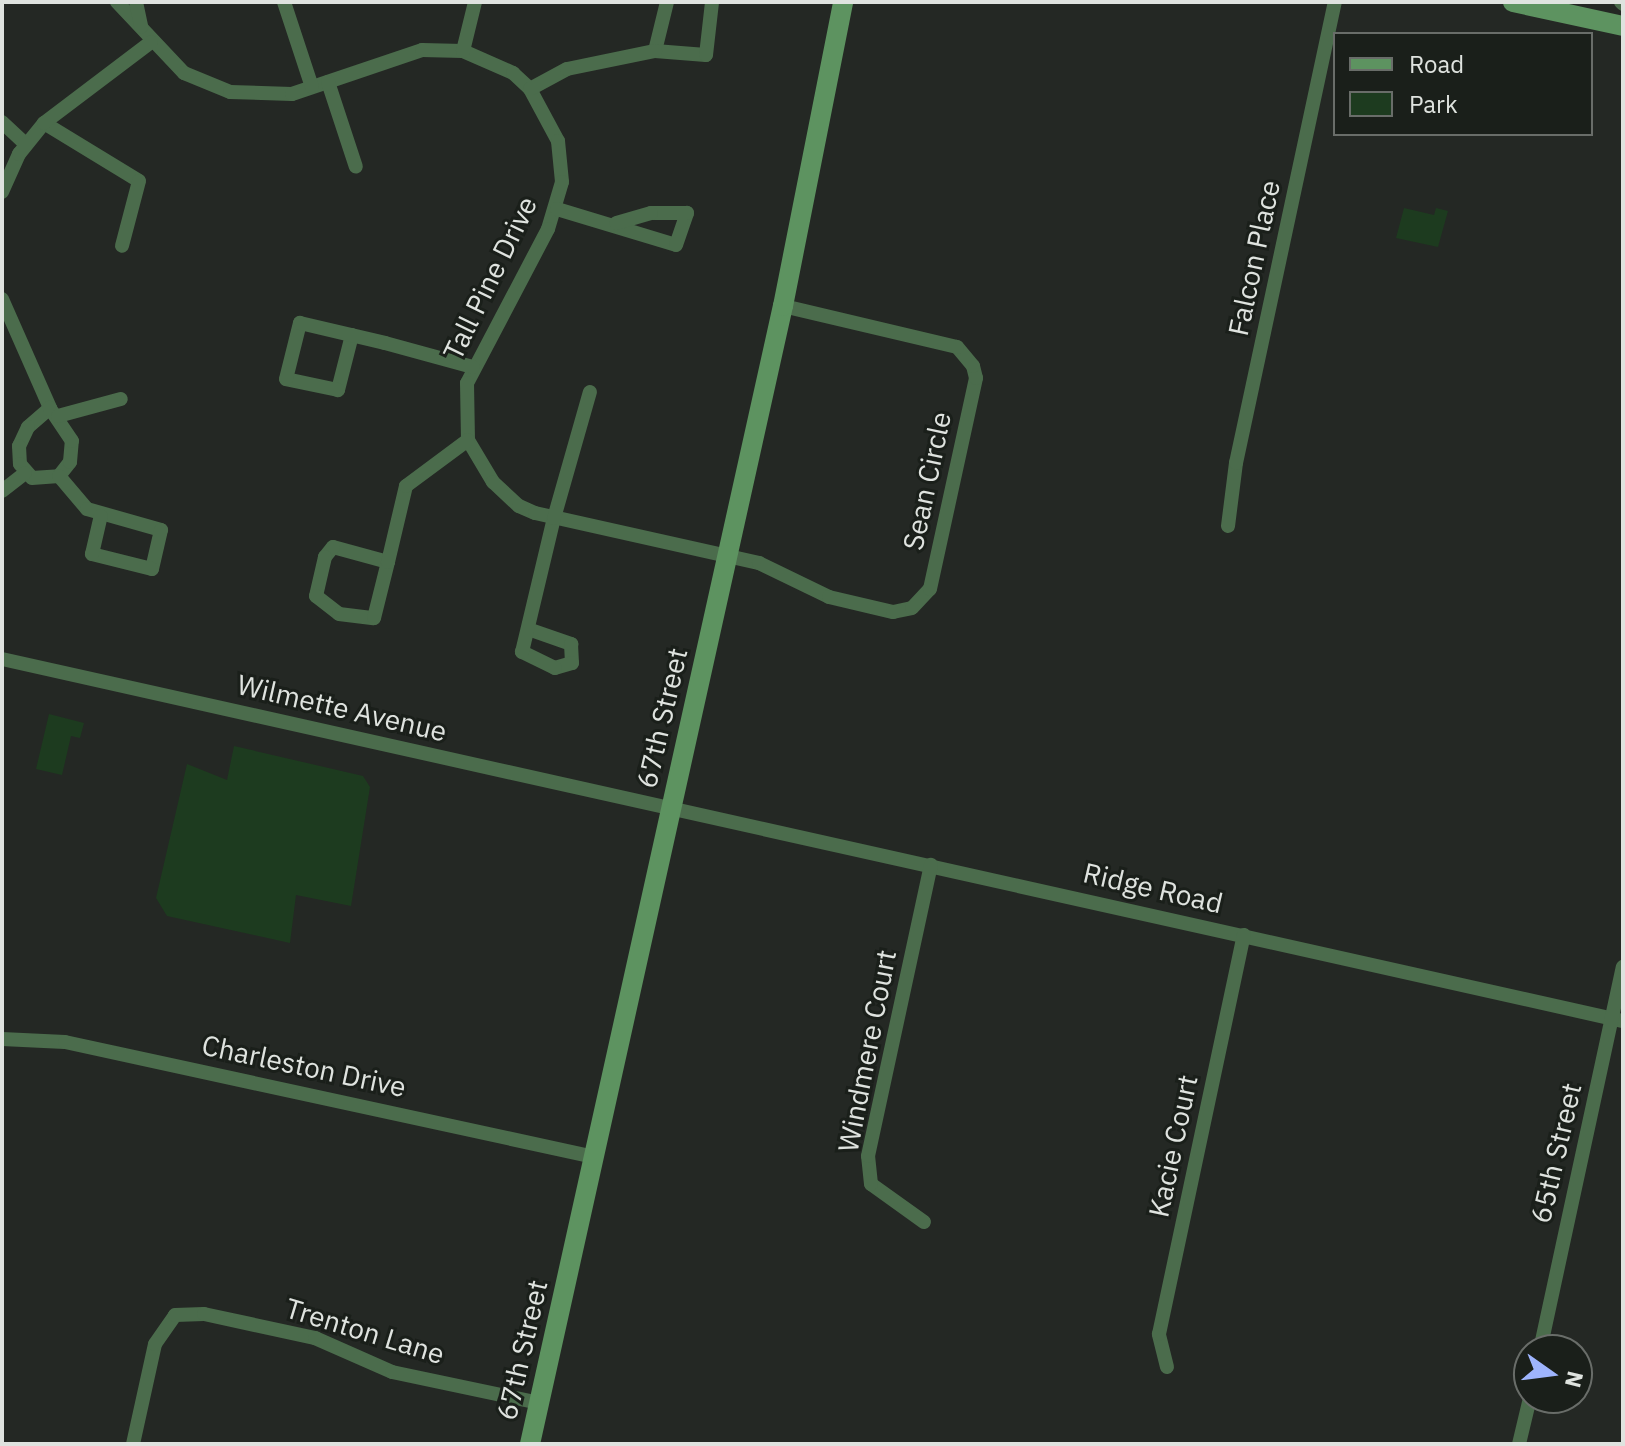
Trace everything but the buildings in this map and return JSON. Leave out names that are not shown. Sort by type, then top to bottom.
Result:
[{"type":"street","name":"Tall Pine Drive","points":[[117,2],[141,26],[151,42],[184,73],[230,92],[276,96],[422,50],[463,51],[498,64],[530,89],[558,141],[562,182],[557,209],[473,367],[464,401],[468,440],[505,496],[554,518],[727,555]]},
{"type":"street","name":"Tall Pine Drive","points":[[136,2],[141,26]]},
{"type":"street","points":[[284,2],[312,87]]},
{"type":"street","points":[[463,51],[475,2]]},
{"type":"street","points":[[655,51],[667,2]]},
{"type":"street","points":[[530,89],[567,69],[655,51],[706,55],[712,2]]},
{"type":"street","name":"67th Street","points":[[530,1444],[783,306],[843,2]]},
{"type":"street","name":"Falcon Place","points":[[1228,526],[1236,463],[1335,2]]},
{"type":"street","points":[[1513,2],[1550,5],[1623,26]]},
{"type":"street","points":[[2,192],[26,144],[44,123],[151,42]]},
{"type":"street","points":[[328,82],[356,167]]},
{"type":"street","points":[[2,122],[26,144]]},
{"type":"street","points":[[44,123],[139,181],[122,246]]},
{"type":"street","points":[[557,209],[616,223]]},
{"type":"street","points":[[2,299],[72,452],[59,476]]},
{"type":"street","name":"Sean Circle","points":[[727,555],[759,563],[814,593],[893,612],[912,608],[930,589],[976,378],[969,357],[957,347],[783,306]]},
{"type":"street","points":[[352,335],[338,390],[286,379],[300,323],[352,335],[473,367]]},
{"type":"street","points":[[528,629],[554,518],[590,392]]},
{"type":"street","points":[[25,473],[19,456],[23,435],[54,412],[121,399]]},
{"type":"street","points":[[388,562],[333,547],[325,557],[316,596],[321,604],[339,614],[374,618],[388,562],[406,486],[468,440]]},
{"type":"street","points":[[25,473],[42,479],[59,476]]},
{"type":"street","points":[[2,491],[25,473]]},
{"type":"street","points":[[59,476],[87,509],[101,516],[161,530],[152,569],[92,554],[101,516]]},
{"type":"street","name":"Wilmette Avenue","points":[[2,659],[671,806]]},
{"type":"street","name":"Ridge Road","points":[[671,806],[1617,1020]]},
{"type":"street","name":"Windmere Court","points":[[924,1222],[871,1184],[868,1156],[931,865]]},
{"type":"street","name":"Kacie Court","points":[[1167,1367],[1159,1334],[1244,935]]},
{"type":"street","name":"65th Street","points":[[1544,1334],[1617,1020],[1623,967]]},
{"type":"street","name":"Charleston Drive","points":[[2,1039],[65,1042],[594,1157]]},
{"type":"street","name":"Trenton Lane","points":[[133,1444],[155,1344],[175,1315],[204,1314],[315,1338],[392,1372],[539,1403]]},
{"type":"street","points":[[1519,1444],[1526,1414]]},
{"type":"green space","points":[[1404,208],[1434,215],[1436,208],[1448,211],[1438,247],[1396,238]]},
{"type":"green space","points":[[49,714],[84,723],[80,738],[71,736],[62,775],[36,769]]},
{"type":"green space","points":[[234,746],[363,776],[370,787],[351,906],[296,895],[290,943],[167,916],[156,898],[187,764],[227,780]]}]
